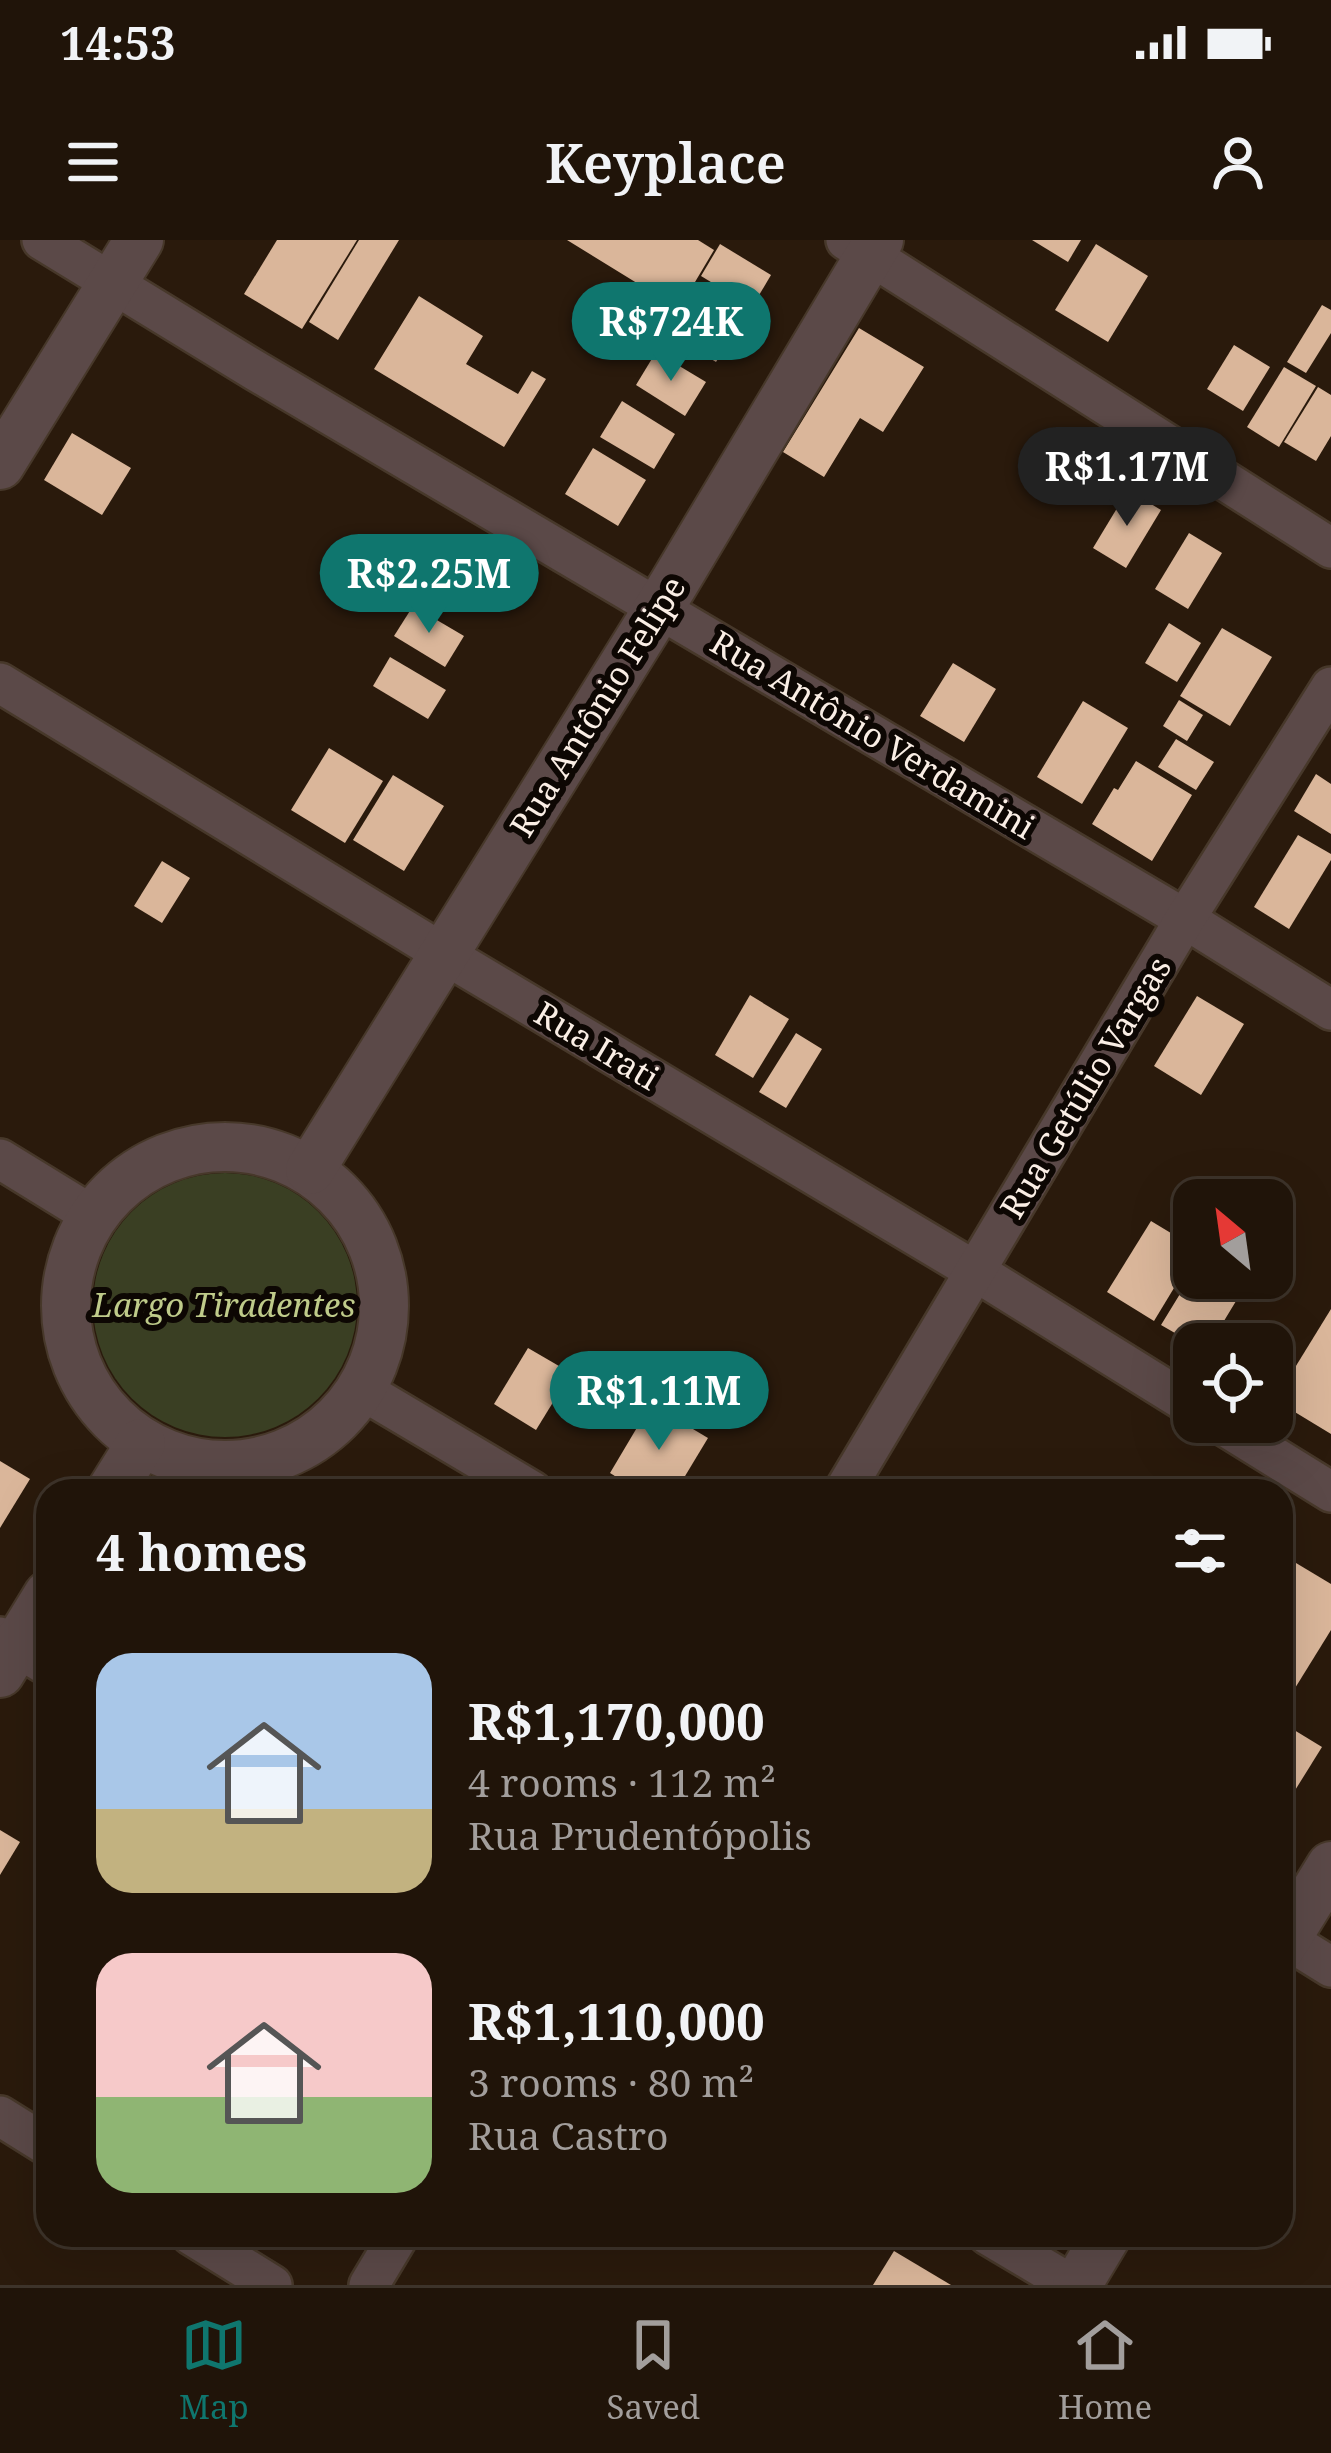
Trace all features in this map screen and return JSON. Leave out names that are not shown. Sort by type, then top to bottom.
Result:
[{"type":"street","name":"Rua Antônio Verdamini","points":[[42,240],[1331,1010]]},
{"type":"street","points":[[0,465],[139,240]]},
{"type":"street","points":[[865,245],[1331,548]]},
{"type":"street","name":"Rua Antônio Felipe","points":[[310,1169],[658,608],[865,245]]},
{"type":"street","name":"Rua Irati","points":[[0,683],[1173,1394]]},
{"type":"street","name":"Rua Getúlio Vargas","points":[[851,1479],[1185,919],[1331,687]]},
{"type":"street","points":[[216,1146],[265,1151],[310,1169],[348,1202],[374,1245],[386,1294],[382,1343],[362,1390],[329,1428],[286,1455],[270,1459],[237,1466],[187,1463],[140,1443],[101,1410],[75,1365],[64,1315],[70,1263],[93,1216],[126,1180],[169,1156],[216,1146]]},
{"type":"street","points":[[0,1159],[93,1216]]},
{"type":"street","points":[[362,1390],[512,1479]]},
{"type":"street","points":[[118,1479],[140,1443]]},
{"type":"street","points":[[1252,1443],[1331,1492]]},
{"type":"street","points":[[16,1656],[36,1617]]},
{"type":"street","points":[[1293,1925],[1331,1866]]},
{"type":"street","points":[[1293,1946],[1331,1967]]},
{"type":"street","points":[[0,2116],[36,2138]]},
{"type":"street","points":[[210,2247],[272,2285]]},
{"type":"street","points":[[369,2285],[392,2247]]},
{"type":"street","points":[[1009,2247],[1074,2285],[1099,2247]]},
{"type":"green space","name":"Largo Tiradentes","points":[[225,1173],[276,1183],[318,1212],[347,1254],[357,1305],[347,1356],[318,1398],[276,1427],[225,1437],[174,1427],[132,1398],[103,1356],[93,1305],[103,1254],[132,1212],[174,1183]]},
{"type":"building","points":[[277,240],[357,240],[302,329],[244,294]]},
{"type":"building","points":[[359,240],[399,240],[338,340],[309,322]]},
{"type":"building","points":[[567,240],[698,240],[714,250],[679,309]]},
{"type":"building","points":[[1032,240],[1081,240],[1068,262]]},
{"type":"building","points":[[720,244],[771,275],[752,307],[701,276]]},
{"type":"building","points":[[1096,244],[1148,276],[1108,342],[1055,310]]},
{"type":"building","points":[[696,288],[744,317],[716,362],[669,333]]},
{"type":"building","points":[[419,296],[483,336],[466,364],[518,394],[532,371],[546,379],[504,447],[374,369]]},
{"type":"building","points":[[1322,305],[1331,310],[1331,333],[1306,373],[1287,362]]},
{"type":"building","points":[[859,328],[924,367],[883,432],[860,418],[824,477],[783,452]]},
{"type":"building","points":[[1234,345],[1270,367],[1243,411],[1207,389]]},
{"type":"building","points":[[656,352],[706,382],[685,416],[636,385]]},
{"type":"building","points":[[1284,367],[1316,386],[1279,447],[1247,427]]},
{"type":"building","points":[[1318,387],[1331,395],[1331,436],[1316,461],[1284,442]]},
{"type":"building","points":[[622,401],[675,434],[654,469],[600,437]]},
{"type":"building","points":[[72,433],[131,468],[102,515],[44,480]]},
{"type":"building","points":[[593,448],[646,480],[618,526],[565,494]]},
{"type":"building","points":[[1128,490],[1161,510],[1126,568],[1093,548]]},
{"type":"building","points":[[1189,533],[1222,553],[1188,609],[1155,589]]},
{"type":"building","points":[[413,606],[464,636],[445,667],[394,636]]},
{"type":"building","points":[[1169,623],[1201,643],[1177,682],[1145,663]]},
{"type":"building","points":[[1222,628],[1272,657],[1230,726],[1180,696]]},
{"type":"building","points":[[390,657],[446,690],[428,719],[373,686]]},
{"type":"building","points":[[953,663],[996,689],[964,742],[920,716]]},
{"type":"building","points":[[1179,700],[1203,715],[1187,741],[1163,726]]},
{"type":"building","points":[[1083,701],[1128,728],[1082,804],[1037,777]]},
{"type":"building","points":[[1176,739],[1214,762],[1196,790],[1158,767]]},
{"type":"building","points":[[329,748],[383,781],[345,843],[291,810]]},
{"type":"building","points":[[1136,761],[1192,795],[1152,861],[1092,824]]},
{"type":"building","points":[[1316,774],[1331,784],[1331,834],[1294,811]]},
{"type":"building","points":[[393,775],[444,806],[404,871],[353,840]]},
{"type":"building","points":[[1298,835],[1331,854],[1331,860],[1289,929],[1254,907]]},
{"type":"building","points":[[162,861],[190,878],[162,923],[134,906]]},
{"type":"building","points":[[750,995],[789,1019],[753,1078],[715,1055]]},
{"type":"building","points":[[1197,996],[1244,1024],[1201,1095],[1154,1066]]},
{"type":"building","points":[[796,1033],[822,1049],[786,1108],[759,1092]]},
{"type":"building","points":[[1151,1221],[1173,1234],[1173,1290],[1154,1321],[1107,1292]]},
{"type":"building","points":[[1177,1299],[1237,1299],[1223,1323],[1173,1323],[1173,1332],[1161,1325]]},
{"type":"building","points":[[1331,1309],[1331,1434],[1293,1411],[1293,1371]]},
{"type":"building","points":[[528,1348],[571,1373],[536,1430],[494,1404]]},
{"type":"building","points":[[651,1404],[708,1438],[683,1479],[620,1479],[610,1473]]},
{"type":"building","points":[[0,1461],[30,1479],[0,1528]]},
{"type":"building","points":[[1293,1561],[1331,1584],[1331,1630],[1293,1691]]},
{"type":"building","points":[[1293,1729],[1322,1747],[1293,1794]]},
{"type":"building","points":[[0,1830],[20,1842],[0,1875]]},
{"type":"building","points":[[894,2251],[951,2285],[873,2285]]}]
